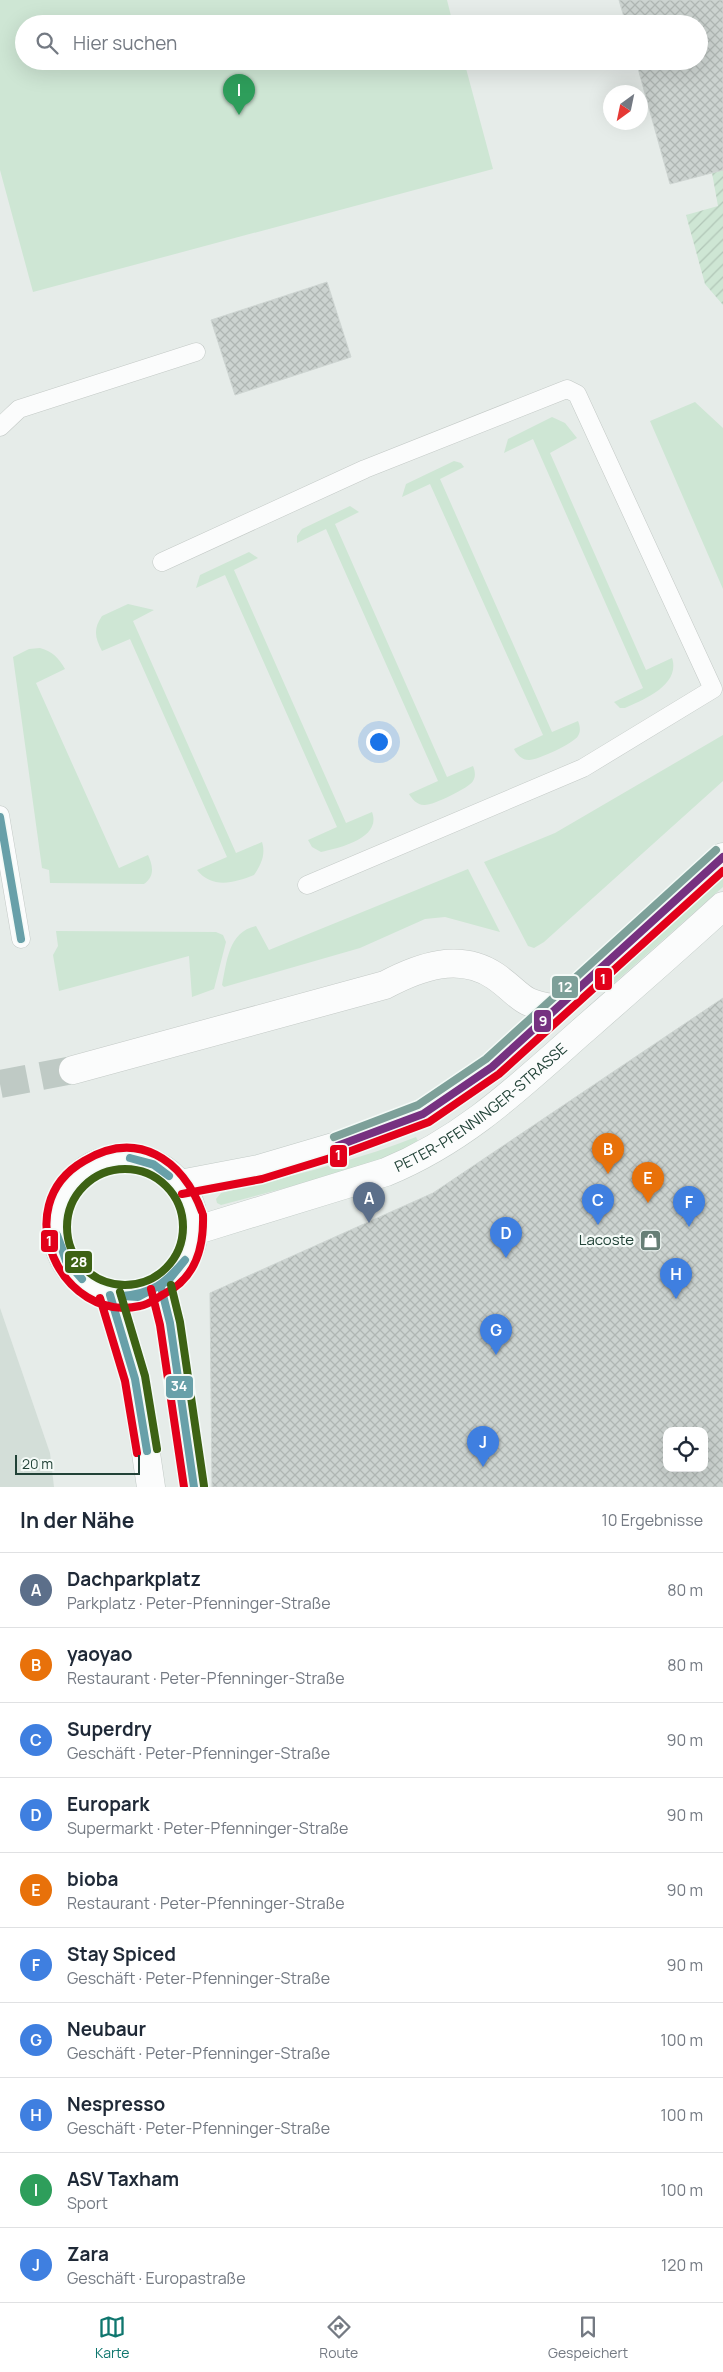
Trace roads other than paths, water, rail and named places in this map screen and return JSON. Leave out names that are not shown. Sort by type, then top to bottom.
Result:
[{"type":"street","name":"PETER-PFENNINGER-STRASSE","points":[[180,1184],[259,1169],[337,1146],[424,1114],[492,1067],[554,1008],[723,857]]},
{"type":"street","name":"PETER-PFENNINGER-STRASSE","points":[[194,1231],[386,1172],[416,1160],[447,1142],[514,1093],[723,906]]},
{"type":"street","points":[[73,1070],[385,985],[407,974],[437,963],[457,963],[479,968],[495,976],[533,1006],[554,1008]]},
{"type":"street","points":[[125,1158],[145,1161],[164,1170],[180,1184],[188,1198],[193,1215],[194,1231],[190,1253],[178,1273],[161,1287],[145,1294],[128,1297],[110,1295],[89,1287],[72,1271],[60,1252],[55,1229],[58,1207],[69,1187],[85,1170],[104,1161],[125,1158]]},
{"type":"street","points":[[161,1287],[170,1323],[194,1487]]},
{"type":"street","points":[[110,1295],[135,1379],[151,1487]]},
{"type":"lane","points":[[0,427],[20,409],[196,352]]},
{"type":"lane","points":[[162,562],[365,469],[567,389],[572,390],[577,394],[713,690],[583,768],[307,885]]},
{"type":"lane","points":[[0,814],[21,939]]},
{"type":"tunnel","points":[[0,1084],[73,1070]]},
{"type":"place","name":"ASV Taxham","points":[[239,115]]},
{"type":"place","name":"yaoyao","points":[[608,1174]]},
{"type":"place","name":"bioba","points":[[648,1203]]},
{"type":"place","name":"Dachparkplatz","points":[[369,1223]]},
{"type":"place","name":"Superdry","points":[[598,1225]]},
{"type":"place","name":"Stay Spiced","points":[[689,1227]]},
{"type":"place","name":"Lacoste","points":[[650,1240]]},
{"type":"place","name":"Europark","points":[[506,1258]]},
{"type":"place","name":"Nespresso","points":[[676,1299]]},
{"type":"place","name":"Neubaur","points":[[496,1355]]},
{"type":"place","name":"Zara","points":[[483,1467]]}]
